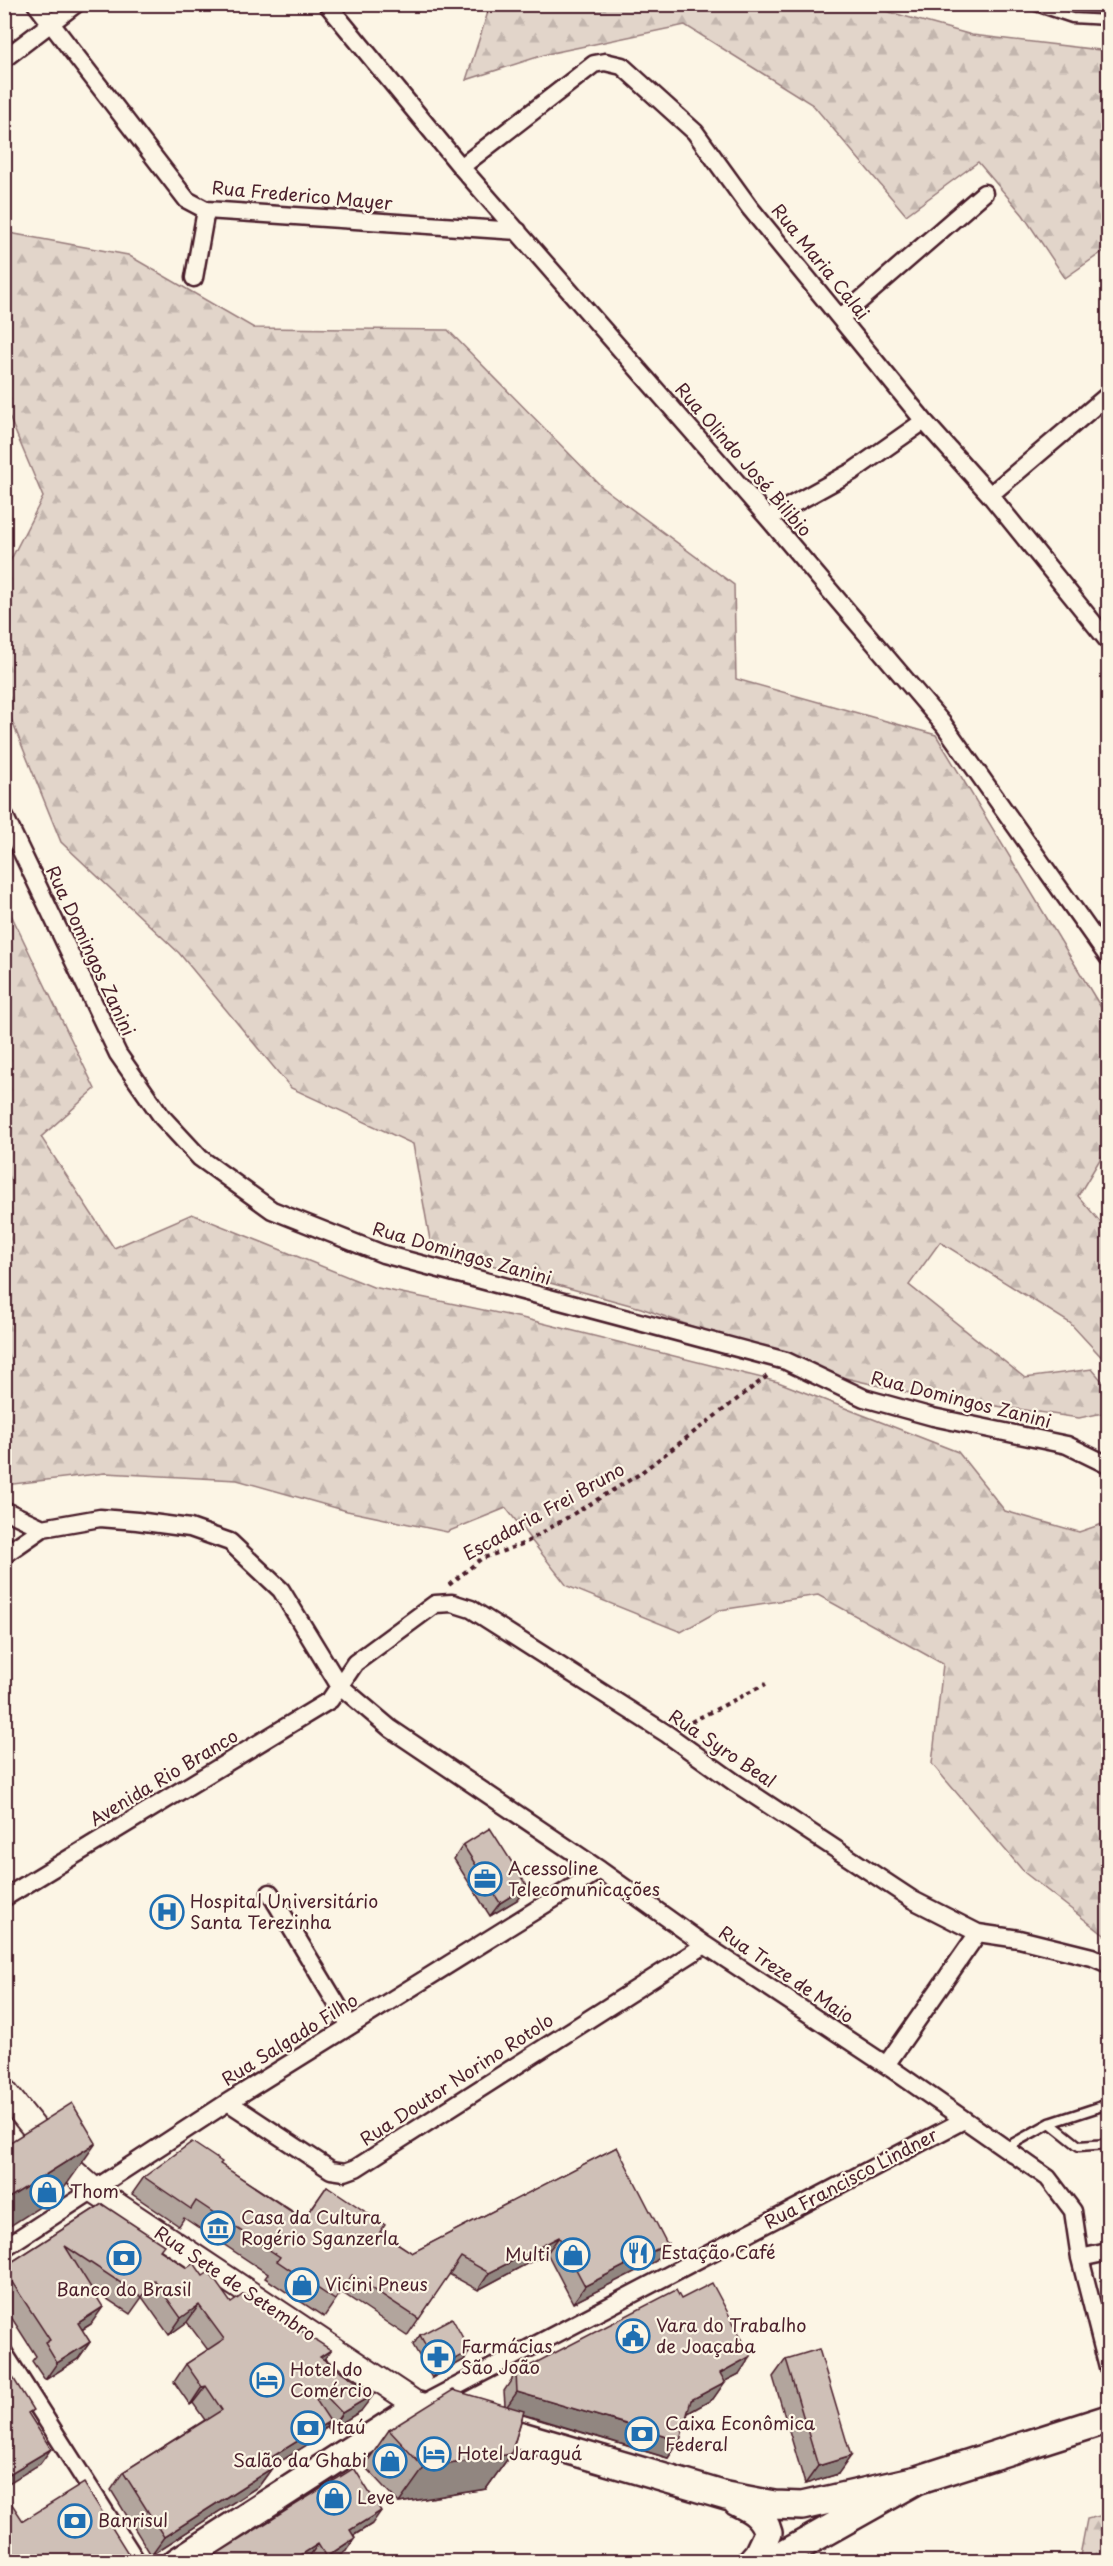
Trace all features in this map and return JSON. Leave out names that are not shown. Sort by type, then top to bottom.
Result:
[{"type":"main road","name":"Rua Sete de Setembro","points":[[4,2091],[60,2160],[94,2190],[419,2406],[726,2496],[774,2505],[802,2505],[917,2480]]},
{"type":"main road","name":"Rua Francisco Lindner","points":[[177,2562],[419,2406]]},
{"type":"main road","points":[[771,2562],[917,2480],[1108,2419]]},
{"type":"main road","points":[[726,2496],[758,2513],[765,2522],[768,2533],[758,2554],[751,2562]]},
{"type":"main road","points":[[799,2546],[788,2527],[789,2521],[802,2505]]},
{"type":"street","name":"Rua Frederico Mayer","points":[[36,4],[187,200],[206,210],[518,231]]},
{"type":"street","points":[[4,58],[76,4]]},
{"type":"street","name":"Rua Olindo José Bilibio","points":[[327,4],[461,167],[768,518],[944,725],[1108,957]]},
{"type":"street","name":"Rua Maria Calai","points":[[461,167],[594,64],[605,62],[622,66],[695,132],[750,208],[924,421],[990,495],[1108,640]]},
{"type":"street","points":[[840,318],[984,193]]},
{"type":"street","points":[[194,278],[206,210]]},
{"type":"street","points":[[990,495],[1108,395]]},
{"type":"street","points":[[768,518],[853,471],[924,421]]},
{"type":"street","name":"Rua Domingos Zanini","points":[[4,815],[118,1054],[162,1117],[200,1158],[272,1210],[384,1254],[786,1361],[864,1398],[933,1417],[1067,1445],[1108,1465]]},
{"type":"street","points":[[4,1510],[43,1528]]},
{"type":"street","name":"Rua Treze de Maio","points":[[43,1528],[100,1518],[128,1520],[190,1528],[230,1542],[281,1590],[339,1685],[391,1729],[600,1870],[705,1945],[886,2065],[1048,2178],[1064,2196],[1073,2211],[1080,2258],[1108,2368]]},
{"type":"street","points":[[4,1555],[43,1528]]},
{"type":"street","name":"Rua Syro Beal","points":[[435,1605],[452,1603],[471,1609],[667,1734],[734,1782],[913,1900],[978,1933],[1092,1957],[1108,1964]]},
{"type":"street","points":[[339,1685],[355,1663],[435,1605]]},
{"type":"street","name":"Avenida Rio Branco","points":[[4,1898],[330,1700],[339,1685]]},
{"type":"street","name":"Rua Salgado Filho","points":[[4,2248],[228,2102],[600,1870]]},
{"type":"street","points":[[270,1893],[350,2026]]},
{"type":"street","points":[[886,2065],[978,1933]]},
{"type":"street","name":"Rua Doutor Norino Rotolo","points":[[228,2102],[331,2170],[345,2172],[356,2168],[705,1945]]},
{"type":"street","name":"Rua Francisco Lindner","points":[[419,2406],[964,2120]]},
{"type":"street","points":[[1080,2258],[1108,2252]]},
{"type":"street","points":[[4,2353],[137,2562]]},
{"type":"lane","points":[[1030,4],[1072,18],[1108,20]]},
{"type":"lane","points":[[1005,2148],[1050,2123],[1108,2104]]},
{"type":"lane","points":[[1050,2123],[1079,2146],[1108,2144]]},
{"type":"path","name":"Escadaria Frei Bruno","points":[[435,1605],[448,1586],[481,1559],[525,1543],[638,1475],[786,1361]]},
{"type":"path","points":[[667,1734],[766,1684]]},
{"type":"green space","points":[[484,4],[864,5],[972,35],[1108,51],[1108,248],[1065,278],[1023,215],[978,162],[906,215],[813,105],[685,25],[547,54],[466,80],[488,12]]},
{"type":"green space","points":[[4,232],[128,255],[254,328],[448,330],[602,487],[734,585],[736,679],[936,735],[1108,1019],[1108,1146],[1078,1196],[1108,1231],[1108,1364],[1070,1323],[940,1242],[909,1285],[1025,1378],[1092,1369],[1108,1388],[1108,1412],[1079,1418],[914,1394],[820,1372],[641,1308],[539,1280],[431,1246],[413,1144],[291,1088],[179,953],[61,842],[5,704],[5,571],[43,497],[5,407]]},
{"type":"green space","points":[[5,902],[95,1089],[41,1137],[114,1248],[192,1214],[373,1287],[522,1318],[778,1382],[958,1452],[1005,1511],[1079,1532],[1108,1522],[1108,1938],[1025,1873],[932,1764],[943,1664],[818,1595],[720,1610],[681,1632],[567,1586],[506,1508],[447,1532],[347,1511],[237,1480],[105,1473],[5,1485]]},
{"type":"green space","points":[[1108,2514],[1108,2561],[1079,2561],[1087,2519]]},
{"type":"building","points":[[490,1828],[527,1886],[500,1903],[463,1845]]},
{"type":"building","points":[[72,2103],[96,2143],[4,2201],[4,2146]]},
{"type":"building","points":[[192,2142],[222,2162],[220,2164],[304,2220],[327,2186],[385,2225],[380,2232],[412,2253],[617,2147],[667,2244],[585,2286],[559,2237],[489,2273],[461,2257],[419,2319],[352,2275],[335,2300],[277,2261],[280,2257],[196,2201],[191,2209],[144,2177]]},
{"type":"building","points":[[102,2204],[164,2245],[160,2250],[187,2268],[194,2263],[203,2276],[209,2272],[231,2303],[244,2294],[331,2350],[320,2357],[374,2394],[342,2413],[324,2394],[316,2400],[330,2421],[267,2460],[272,2468],[164,2537],[123,2472],[222,2410],[206,2386],[202,2387],[186,2364],[224,2339],[199,2305],[181,2318],[154,2280],[142,2297],[65,2246],[103,2307],[78,2323],[90,2342],[57,2363],[45,2343],[50,2340],[4,2270],[4,2267]]},
{"type":"building","points":[[712,2283],[751,2356],[720,2373],[725,2382],[691,2400],[680,2440],[517,2392],[516,2373],[676,2290],[681,2299]]},
{"type":"building","points":[[452,2318],[470,2351],[438,2368],[420,2335]]},
{"type":"building","points":[[819,2349],[851,2456],[818,2466],[786,2359]]},
{"type":"building","points":[[4,2363],[33,2410],[28,2413],[51,2449],[4,2477]]},
{"type":"building","points":[[453,2390],[524,2411],[511,2454],[424,2468],[389,2430]]},
{"type":"building","points":[[354,2468],[381,2511],[350,2530],[355,2538],[326,2557],[318,2544],[290,2562],[204,2562]]},
{"type":"building","points":[[84,2483],[131,2558],[126,2562],[4,2562],[4,2492],[23,2521]]},
{"type":"place","name":"Acessoline Telecomunicações","points":[[485,1879]]},
{"type":"place","name":"Hospital Universitário Santa Terezinha","points":[[167,1912]]},
{"type":"place","name":"Thom","points":[[47,2192]]},
{"type":"place","name":"Casa da Cultura Rogério Sganzerla","points":[[218,2228]]},
{"type":"place","name":"Estação Café","points":[[638,2253]]},
{"type":"place","name":"Multi","points":[[573,2255]]},
{"type":"place","name":"Banco do Brasil","points":[[124,2258]]},
{"type":"place","name":"Vicini Pneus","points":[[302,2285]]},
{"type":"place","name":"Vara do Trabalho de Joaçaba","points":[[633,2336]]},
{"type":"place","name":"Farmácias São João","points":[[438,2357]]},
{"type":"place","name":"Hotel do Comércio","points":[[267,2380]]},
{"type":"place","name":"Itaú","points":[[308,2428]]},
{"type":"place","name":"Caixa Econômica Federal","points":[[642,2434]]},
{"type":"place","name":"Hotel Jaraguá","points":[[434,2454]]},
{"type":"place","name":"Salão da Ghabi","points":[[390,2461]]},
{"type":"place","name":"Leve","points":[[334,2498]]},
{"type":"place","name":"Banrisul","points":[[75,2521]]}]
